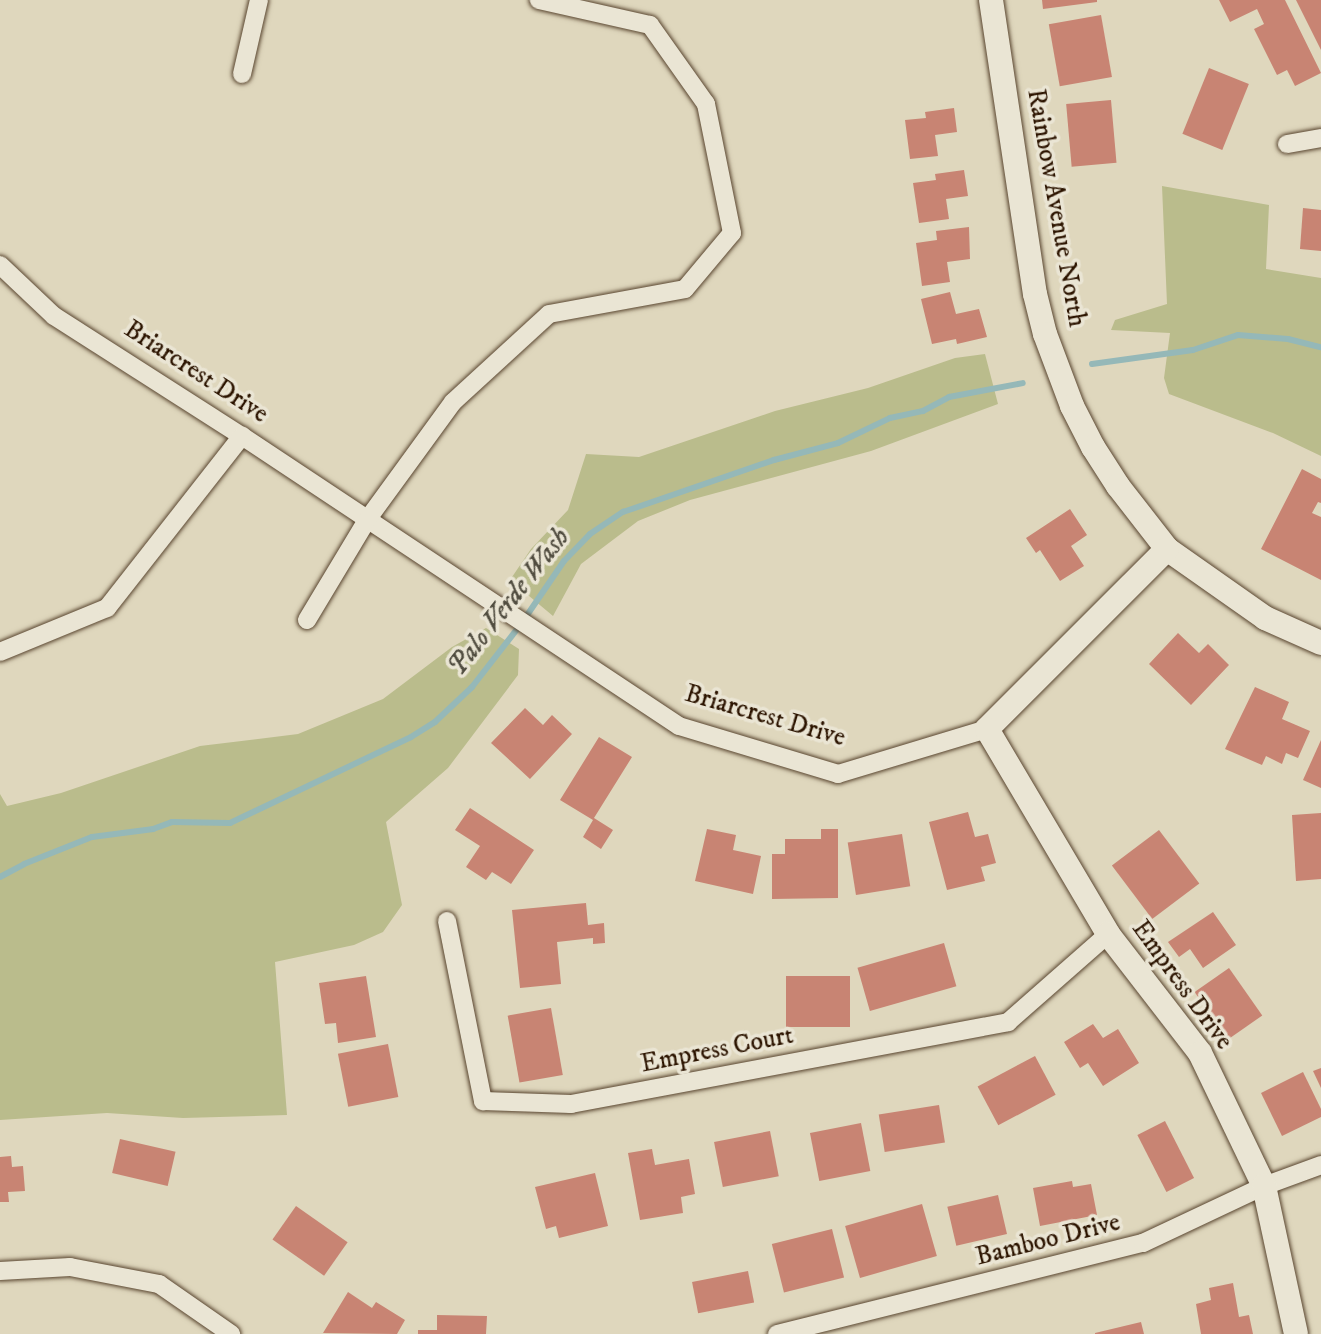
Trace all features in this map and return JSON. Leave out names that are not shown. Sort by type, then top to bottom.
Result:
[{"type":"street","points":[[242,74],[259,0]]},
{"type":"street","points":[[307,620],[367,520],[453,402],[549,314],[685,289],[732,233],[706,104],[650,25],[540,0]]},
{"type":"street","name":"Rainbow Avenue North","points":[[992,0],[1035,294],[1045,334],[1072,405],[1093,447],[1118,486],[1167,549],[1265,618],[1321,643]]},
{"type":"street","points":[[1287,144],[1321,138]]},
{"type":"street","name":"Briarcrest Drive","points":[[0,265],[54,316],[242,436],[679,726],[838,774],[987,729],[1167,549]]},
{"type":"street","points":[[0,652],[107,608],[242,436]]},
{"type":"street","name":"Empress Drive","points":[[987,729],[1108,934],[1200,1053],[1265,1186],[1296,1334]]},
{"type":"street","name":"Empress Court","points":[[447,921],[483,1101],[571,1104],[1008,1022],[1108,934]]},
{"type":"street","name":"Bamboo Drive","points":[[777,1334],[1143,1243],[1265,1186],[1321,1165]]},
{"type":"street","points":[[0,1271],[70,1267],[159,1284],[231,1334]]},
{"type":"green space","points":[[1162,186],[1269,205],[1266,269],[1321,278],[1321,456],[1273,433],[1169,394],[1164,378],[1170,333],[1111,330],[1115,320],[1167,304]]},
{"type":"green space","points":[[985,354],[998,404],[871,451],[690,500],[638,521],[581,564],[553,616],[510,580],[531,549],[568,510],[586,454],[639,457],[775,411],[868,388],[955,358]]},
{"type":"green space","points":[[486,628],[519,649],[518,675],[448,768],[386,822],[402,905],[383,932],[354,945],[275,962],[287,1115],[183,1118],[107,1113],[0,1120],[0,794],[7,806],[61,793],[200,746],[298,734],[383,699],[452,647]]},
{"type":"building","points":[[1042,0],[1097,0],[1097,2],[1043,9]]},
{"type":"building","points":[[1219,0],[1285,0],[1321,73],[1295,86],[1287,70],[1277,75],[1254,29],[1264,24],[1257,9],[1230,22]]},
{"type":"building","points":[[1296,0],[1321,0],[1321,50]]},
{"type":"building","points":[[1101,15],[1112,77],[1060,86],[1049,24]]},
{"type":"building","points":[[1209,68],[1249,84],[1222,150],[1182,134]]},
{"type":"building","points":[[1111,100],[1116,163],[1072,167],[1066,104]]},
{"type":"building","points":[[954,108],[957,132],[935,135],[938,156],[910,159],[905,120],[926,118],[925,112]]},
{"type":"building","points":[[964,170],[968,196],[946,199],[949,219],[919,223],[913,183],[936,180],[935,174]]},
{"type":"building","points":[[1303,208],[1321,210],[1321,251],[1300,249]]},
{"type":"building","points":[[969,227],[970,259],[947,262],[950,282],[922,286],[916,243],[937,240],[936,231]]},
{"type":"building","points":[[950,292],[956,314],[979,309],[987,337],[957,344],[956,339],[932,344],[921,299]]},
{"type":"building","points":[[1302,469],[1321,479],[1321,503],[1318,502],[1312,513],[1321,517],[1321,580],[1261,549]]},
{"type":"building","points":[[1070,509],[1087,535],[1071,546],[1084,566],[1060,581],[1040,550],[1036,553],[1026,538]]},
{"type":"building","points":[[1178,633],[1199,653],[1208,644],[1229,665],[1191,705],[1149,664]]},
{"type":"building","points":[[1255,687],[1289,702],[1282,719],[1310,731],[1298,758],[1286,753],[1282,764],[1266,756],[1262,765],[1225,749]]},
{"type":"building","points":[[525,708],[543,725],[552,715],[572,734],[530,779],[491,743]]},
{"type":"building","points":[[599,737],[632,757],[594,818],[613,830],[601,849],[583,837],[593,820],[560,800]]},
{"type":"building","points":[[1321,740],[1321,788],[1303,780]]},
{"type":"building","points":[[470,808],[534,850],[511,884],[492,872],[486,880],[466,867],[480,846],[455,830]]},
{"type":"building","points":[[968,812],[975,837],[988,834],[996,863],[981,867],[985,881],[947,890],[929,822]]},
{"type":"building","points":[[1321,813],[1321,879],[1296,881],[1292,815]]},
{"type":"building","points":[[707,829],[736,835],[733,850],[761,856],[753,894],[695,881]]},
{"type":"building","points":[[821,829],[838,829],[838,898],[772,899],[772,854],[785,854],[785,839],[821,839]]},
{"type":"building","points":[[1159,830],[1199,884],[1152,919],[1112,866]]},
{"type":"building","points":[[902,834],[910,886],[856,895],[848,843]]},
{"type":"building","points":[[586,903],[588,925],[604,923],[605,943],[593,944],[593,938],[557,942],[561,984],[520,988],[512,910]]},
{"type":"building","points":[[1213,912],[1236,945],[1203,968],[1190,949],[1179,957],[1168,942]]},
{"type":"building","points":[[944,943],[956,986],[870,1011],[857,968]]},
{"type":"building","points":[[1229,968],[1262,1016],[1228,1040],[1195,992]]},
{"type":"building","points":[[366,976],[376,1037],[338,1043],[336,1023],[325,1024],[319,983]]},
{"type":"building","points":[[786,976],[850,976],[850,1027],[786,1027]]},
{"type":"building","points":[[551,1008],[563,1075],[519,1083],[508,1016]]},
{"type":"building","points":[[1093,1024],[1103,1038],[1118,1029],[1139,1063],[1103,1086],[1088,1063],[1080,1068],[1064,1042]]},
{"type":"building","points":[[388,1044],[398,1097],[348,1107],[338,1054]]},
{"type":"building","points":[[1035,1056],[1056,1095],[998,1125],[978,1087]]},
{"type":"building","points":[[1321,1068],[1321,1088],[1313,1071]]},
{"type":"building","points":[[1303,1072],[1321,1109],[1321,1117],[1282,1136],[1261,1093]]},
{"type":"building","points":[[939,1105],[945,1143],[885,1152],[879,1115]]},
{"type":"building","points":[[1165,1121],[1194,1178],[1166,1192],[1137,1135]]},
{"type":"building","points":[[861,1123],[870,1171],[819,1181],[810,1133]]},
{"type":"building","points":[[770,1131],[779,1176],[723,1187],[714,1142]]},
{"type":"building","points":[[120,1139],[176,1152],[168,1186],[112,1173]]},
{"type":"building","points":[[652,1149],[655,1165],[689,1159],[695,1194],[681,1197],[683,1213],[640,1220],[628,1153]]},
{"type":"building","points":[[11,1156],[12,1167],[23,1166],[25,1191],[8,1192],[9,1202],[0,1202],[0,1157]]},
{"type":"building","points":[[595,1173],[608,1226],[559,1238],[556,1226],[546,1229],[535,1187]]},
{"type":"building","points":[[1072,1181],[1073,1187],[1091,1184],[1097,1215],[1040,1226],[1033,1188]]},
{"type":"building","points":[[998,1195],[1007,1234],[956,1246],[947,1207]]},
{"type":"building","points":[[922,1204],[937,1256],[860,1278],[845,1226]]},
{"type":"building","points":[[296,1206],[348,1242],[324,1276],[272,1240]]},
{"type":"building","points":[[832,1229],[844,1278],[784,1293],[772,1244]]},
{"type":"building","points":[[748,1271],[754,1302],[698,1313],[692,1282]]},
{"type":"building","points":[[1233,1283],[1239,1317],[1249,1315],[1253,1334],[1201,1334],[1196,1304],[1211,1300],[1209,1288]]},
{"type":"building","points":[[348,1292],[372,1308],[376,1302],[405,1320],[397,1334],[323,1333]]},
{"type":"building","points":[[437,1315],[487,1316],[486,1334],[418,1334],[418,1330],[437,1330]]},
{"type":"building","points":[[1141,1322],[1144,1334],[1095,1334],[1095,1333]]},
{"type":"waterway","name":"Palo Verde Wash","points":[[1092,364],[1193,350],[1238,335],[1288,339],[1321,347]]},
{"type":"waterway","name":"Palo Verde Wash","points":[[0,877],[24,864],[92,837],[153,829],[172,822],[230,823],[411,737],[435,722],[472,687],[521,624],[564,561],[590,534],[623,512],[774,460],[838,443],[890,418],[923,411],[949,397],[1023,383]]}]
